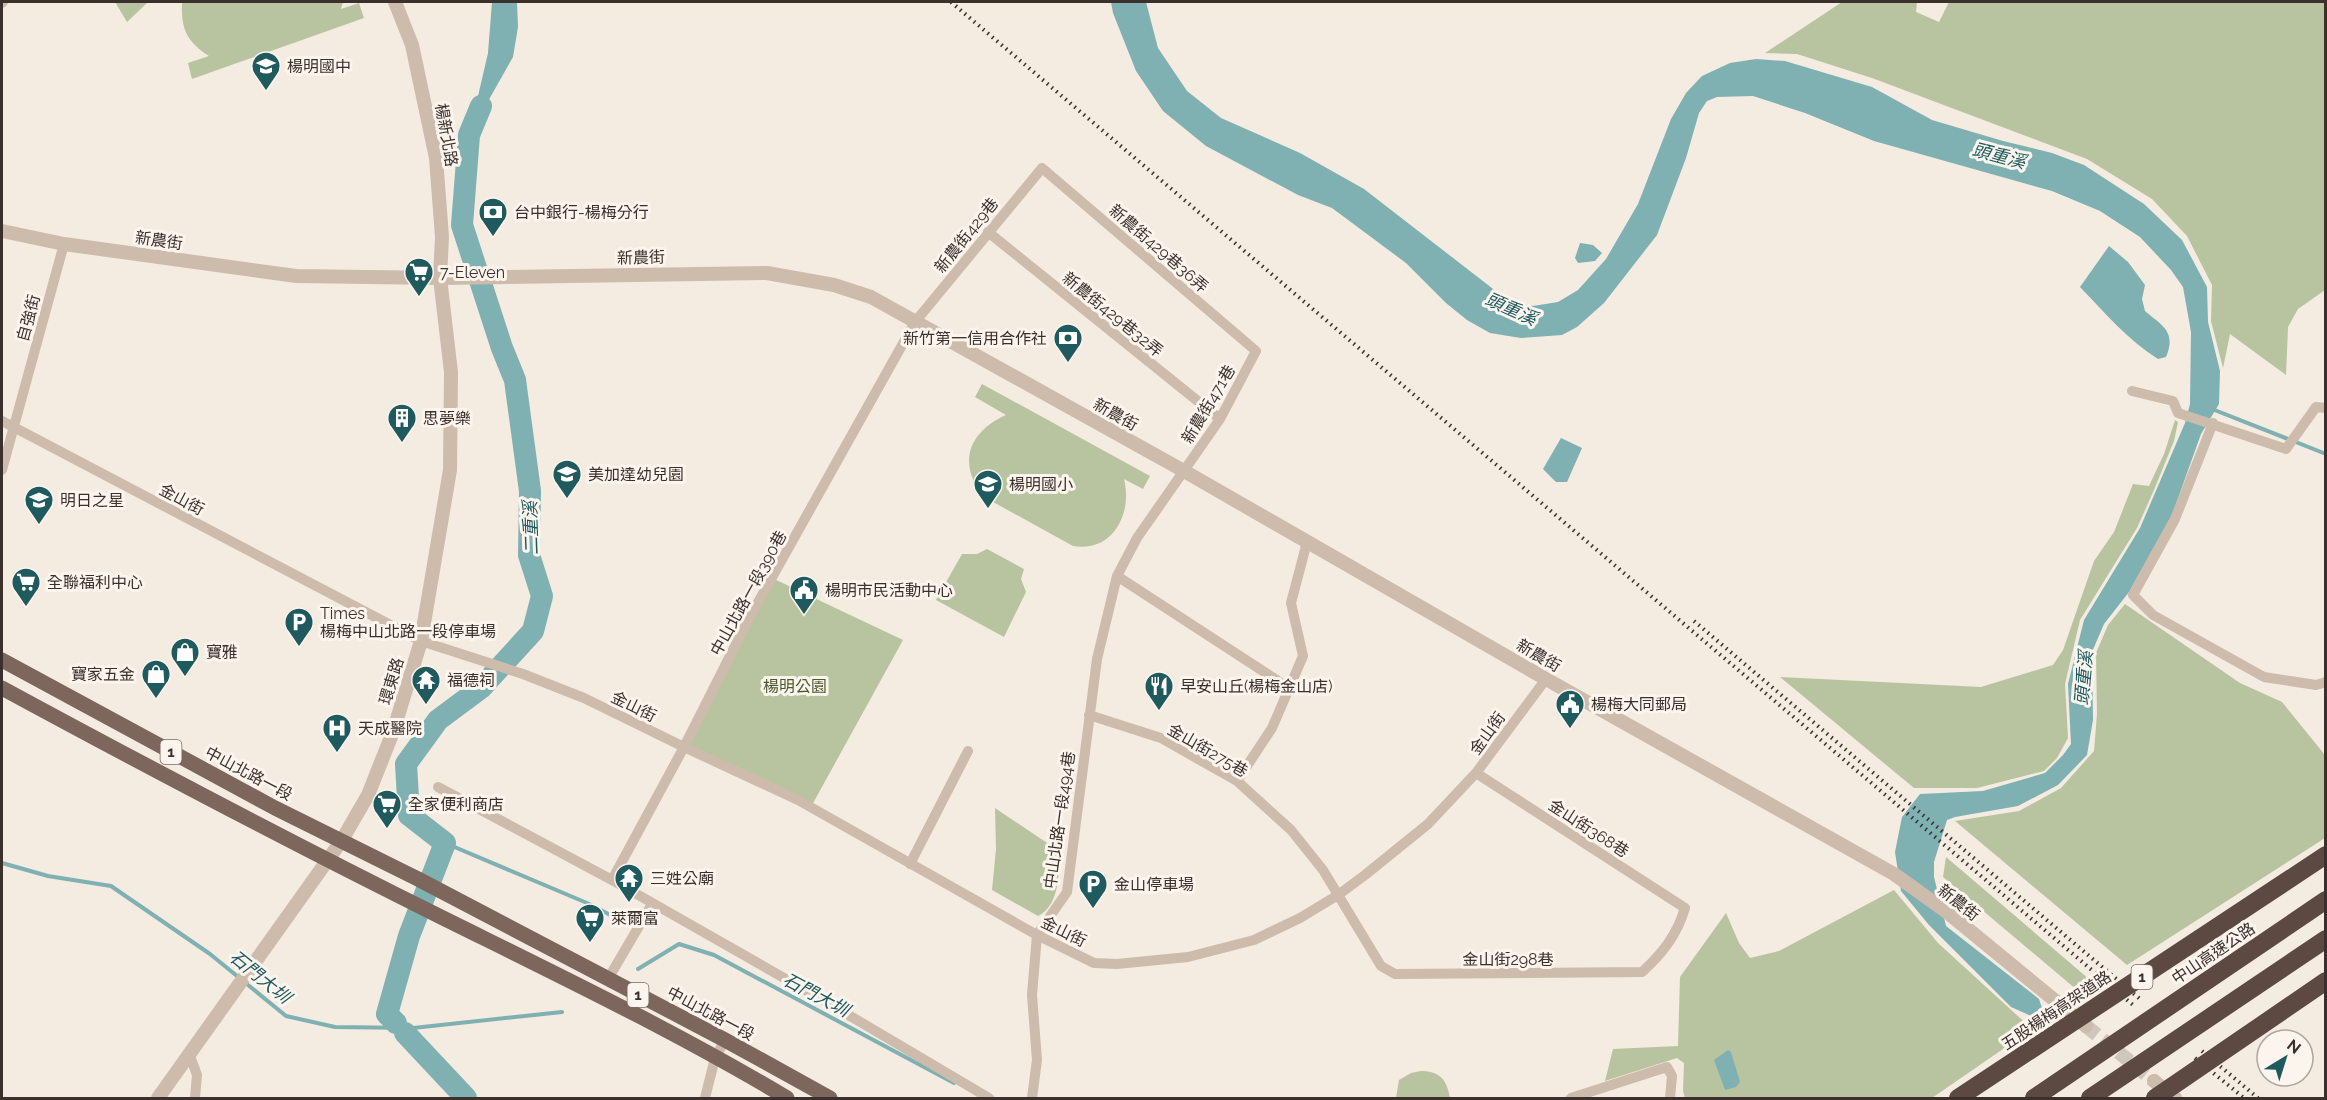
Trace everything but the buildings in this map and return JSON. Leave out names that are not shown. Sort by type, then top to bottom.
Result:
[{"type":"highway","name":"五股楊梅高架道路","points":[[1958,1098],[2325,855]]},
{"type":"highway","name":"中山高速公路","points":[[2034,1098],[2325,900]]},
{"type":"highway","points":[[2090,1098],[2325,939]]},
{"type":"highway","points":[[2155,1090],[2325,981]]},
{"type":"main road","name":"中山北路一段","points":[[2,660],[274,808],[418,879],[725,1040],[830,1098]]},
{"type":"main road","name":"1","points":[[2,688],[117,751],[438,915],[556,972],[787,1098]]},
{"type":"street","name":"楊新北路","points":[[395,2],[412,45],[436,158],[442,237],[441,278]]},
{"type":"street","name":"新農街429巷","points":[[915,322],[1042,168]]},
{"type":"street","name":"新農街429巷36弄","points":[[1042,168],[1256,351]]},
{"type":"street","name":"新農街","points":[[2,231],[64,244],[296,276],[441,278],[767,273],[834,285],[871,297],[1184,471],[1546,679],[1894,874],[1947,912],[2086,1026]]},
{"type":"street","name":"新農街429巷32弄","points":[[988,232],[1220,419]]},
{"type":"street","name":"自強街","points":[[2,470],[64,244]]},
{"type":"street","name":"環東路","points":[[158,1098],[342,840],[368,795],[393,732],[421,641],[450,470],[451,372],[441,278]]},
{"type":"street","name":"中山北路一段390巷","points":[[612,880],[684,747],[747,622],[915,322]]},
{"type":"street","name":"新農街471巷","points":[[1184,471],[1220,419],[1256,351]]},
{"type":"street","points":[[2132,391],[2173,401],[2178,413],[2286,449],[2316,407],[2325,408]]},
{"type":"street","name":"金山街","points":[[2,421],[421,641],[523,674],[584,698],[798,800],[1037,935],[1094,963],[1117,964],[1188,957],[1254,940],[1300,918],[1338,895],[1428,824],[1476,773],[1546,679]]},
{"type":"street","points":[[2209,422],[2175,519],[2133,595],[2153,615],[2264,677],[2316,685],[2325,682]]},
{"type":"street","name":"中山北路一段494巷","points":[[1037,935],[1067,892],[1097,659],[1117,576],[1137,538],[1184,471]]},
{"type":"street","points":[[1237,781],[1272,728],[1303,656],[1290,603],[1307,542]]},
{"type":"street","points":[[1117,576],[1290,688]]},
{"type":"street","name":"金山街275巷","points":[[1089,715],[1161,738],[1237,781],[1291,830],[1323,870],[1338,895]]},
{"type":"street","points":[[910,864],[968,751]]},
{"type":"street","name":"金山街368巷","points":[[1476,773],[1685,908]]},
{"type":"street","points":[[438,787],[612,880],[989,1098]]},
{"type":"street","name":"金山街298巷","points":[[1338,895],[1381,966],[1395,974],[1642,972],[1661,955],[1680,926],[1685,908]]},
{"type":"street","points":[[608,979],[652,904]]},
{"type":"street","points":[[1032,1098],[1037,1060],[1032,995],[1037,935]]},
{"type":"street","points":[[705,1098],[715,1058],[725,1040]]},
{"type":"street","points":[[190,1056],[197,1075],[195,1098]]},
{"type":"street","points":[[1571,1098],[1667,1067],[1672,1076],[1670,1098]]},
{"type":"street","points":[[2155,1090],[2175,1098]]},
{"type":"green space","points":[[115,2],[148,2],[127,22]]},
{"type":"green space","points":[[182,2],[343,2],[341,9],[359,3],[364,18],[192,79],[188,63],[209,56],[186,34]]},
{"type":"green space","points":[[1842,2],[1917,2],[1916,12],[1939,22],[1949,2],[2325,2],[2325,290],[2298,309],[2288,327],[2286,375],[2230,334],[2223,368],[2211,321],[2212,285],[2187,236],[2152,199],[2087,159],[1872,78],[1797,54],[1765,53]]},
{"type":"green space","points":[[982,384],[1150,476],[1143,489],[1124,479],[1126,492],[1122,517],[1109,537],[1087,547],[1073,546],[984,497],[971,473],[969,461],[971,450],[983,430],[1006,415],[975,397]]},
{"type":"green space","points":[[2175,420],[2178,422],[2174,441],[2137,528],[2080,620],[2065,684],[2068,738],[2057,758],[2044,771],[1977,788],[1914,788],[1780,677],[1981,687],[2053,665],[2063,650],[2094,561],[2114,532],[2133,484],[2149,486],[2164,454]]},
{"type":"green space","points":[[987,549],[1024,569],[1021,579],[1026,592],[1004,637],[936,600],[962,554],[977,554]]},
{"type":"green space","name":"楊明公園","points":[[772,578],[903,640],[812,805],[684,747]]},
{"type":"green space","points":[[2125,604],[2240,683],[2282,702],[2325,755],[2325,838],[2127,965],[1955,821],[2019,811],[2061,788],[2094,751],[2097,714],[2096,653],[2108,625]]},
{"type":"green space","points":[[995,808],[1059,851],[1057,888],[1051,904],[1038,916],[992,890],[996,849]]},
{"type":"green space","points":[[1946,857],[2096,985],[2083,995],[1943,877]]},
{"type":"green space","points":[[1894,890],[1938,943],[2032,1029],[1932,1098],[1685,1098],[1684,1063],[1677,1058],[1605,1081],[1613,1049],[1678,1046],[1680,977],[1726,913],[1739,943],[1750,958],[1779,951]]},
{"type":"green space","points":[[1428,1071],[1442,1078],[1450,1098],[1396,1098],[1399,1080],[1411,1073]]},
{"type":"water","points":[[492,2],[517,2],[518,27],[513,57],[469,135],[488,53]]},
{"type":"water","name":"頭重溪","points":[[1111,2],[1146,2],[1158,48],[1187,91],[1221,118],[1300,153],[1364,189],[1497,292],[1519,303],[1533,306],[1558,302],[1578,290],[1606,259],[1638,204],[1671,119],[1686,93],[1702,76],[1730,63],[1756,59],[1785,61],[1872,87],[1932,120],[2052,153],[2084,165],[2144,204],[2182,240],[2207,287],[2208,322],[2220,371],[2219,404],[2201,434],[2172,515],[2129,592],[2104,624],[2092,652],[2093,720],[2087,755],[2058,785],[2018,806],[1947,820],[1934,862],[1934,877],[1946,926],[2039,999],[2047,1023],[2011,1007],[1929,925],[1901,891],[1895,852],[1902,817],[1920,794],[1983,791],[2045,773],[2071,744],[2068,684],[2084,620],[2140,528],[2185,423],[2190,404],[2191,332],[2183,287],[2171,270],[2140,237],[2100,211],[2052,191],[1874,141],[1805,113],[1753,96],[1717,97],[1707,101],[1699,113],[1686,158],[1657,235],[1604,303],[1577,327],[1562,335],[1521,338],[1490,333],[1467,320],[1446,303],[1406,263],[1332,208],[1298,195],[1206,146],[1163,111],[1136,71],[1113,13]]},
{"type":"water","points":[[1580,243],[1593,245],[1602,253],[1595,261],[1578,263],[1575,258]]},
{"type":"water","points":[[2109,246],[2128,262],[2145,285],[2142,299],[2145,311],[2162,325],[2170,341],[2166,357],[2158,359],[2137,343],[2117,326],[2080,287]]},
{"type":"water","points":[[1561,438],[1582,448],[1567,482],[1556,482],[1543,469]]},
{"type":"water","points":[[1728,1050],[1731,1052],[1740,1082],[1736,1087],[1725,1090],[1714,1060]]},
{"type":"waterway","name":"二重溪","points":[[396,1023],[387,1014],[409,936],[445,843],[409,815],[406,764],[438,720],[481,688],[533,631],[542,596],[529,555],[530,491],[515,380],[502,348],[462,225],[469,135],[481,106]]},
{"type":"waterway","points":[[2212,409],[2326,454]]},
{"type":"waterway","points":[[445,843],[587,903],[626,923]]},
{"type":"waterway","name":"石門大圳","points":[[2,863],[48,876],[111,886],[210,954],[286,1016],[335,1027],[413,1028],[562,1012]]},
{"type":"waterway","name":"石門大圳","points":[[638,969],[679,944],[714,955],[954,1083]]},
{"type":"waterway","name":"二重溪","points":[[405,1033],[466,1098]]},
{"type":"tunnel","points":[[2086,1026],[2154,1081]]},
{"type":"railway","points":[[951,2],[2133,1005]]},
{"type":"railway","points":[[1694,621],[2140,999]]},
{"type":"railway","points":[[2202,1051],[2258,1098]]},
{"type":"railway","points":[[2195,1058],[2244,1098]]},
{"type":"place","name":"楊明國中","points":[[266,92]]},
{"type":"place","name":"台中銀行-楊梅分行","points":[[493,238]]},
{"type":"place","name":"7-Eleven","points":[[419,298]]},
{"type":"place","name":"新竹第一信用合作社","points":[[1068,364]]},
{"type":"place","name":"思夢樂","points":[[402,444]]},
{"type":"place","name":"美加達幼兒園","points":[[567,500]]},
{"type":"place","name":"楊明國小","points":[[988,510]]},
{"type":"place","name":"明日之星","points":[[39,526]]},
{"type":"place","name":"全聯福利中心","points":[[26,608]]},
{"type":"place","name":"楊明市民活動中心","points":[[804,616]]},
{"type":"place","name":"Times 楊梅中山北路一段停車場","points":[[299,648]]},
{"type":"place","name":"寶雅","points":[[185,678]]},
{"type":"place","name":"寶家五金","points":[[156,700]]},
{"type":"place","name":"福德祠","points":[[426,706]]},
{"type":"place","name":"早安山丘(楊梅金山店)","points":[[1159,712]]},
{"type":"place","name":"楊梅大同郵局","points":[[1570,730]]},
{"type":"place","name":"天成醫院","points":[[337,754]]},
{"type":"place","name":"全家便利商店","points":[[387,830]]},
{"type":"place","name":"三姓公廟","points":[[629,904]]},
{"type":"place","name":"金山停車場","points":[[1093,910]]},
{"type":"place","name":"萊爾富","points":[[590,944]]}]
